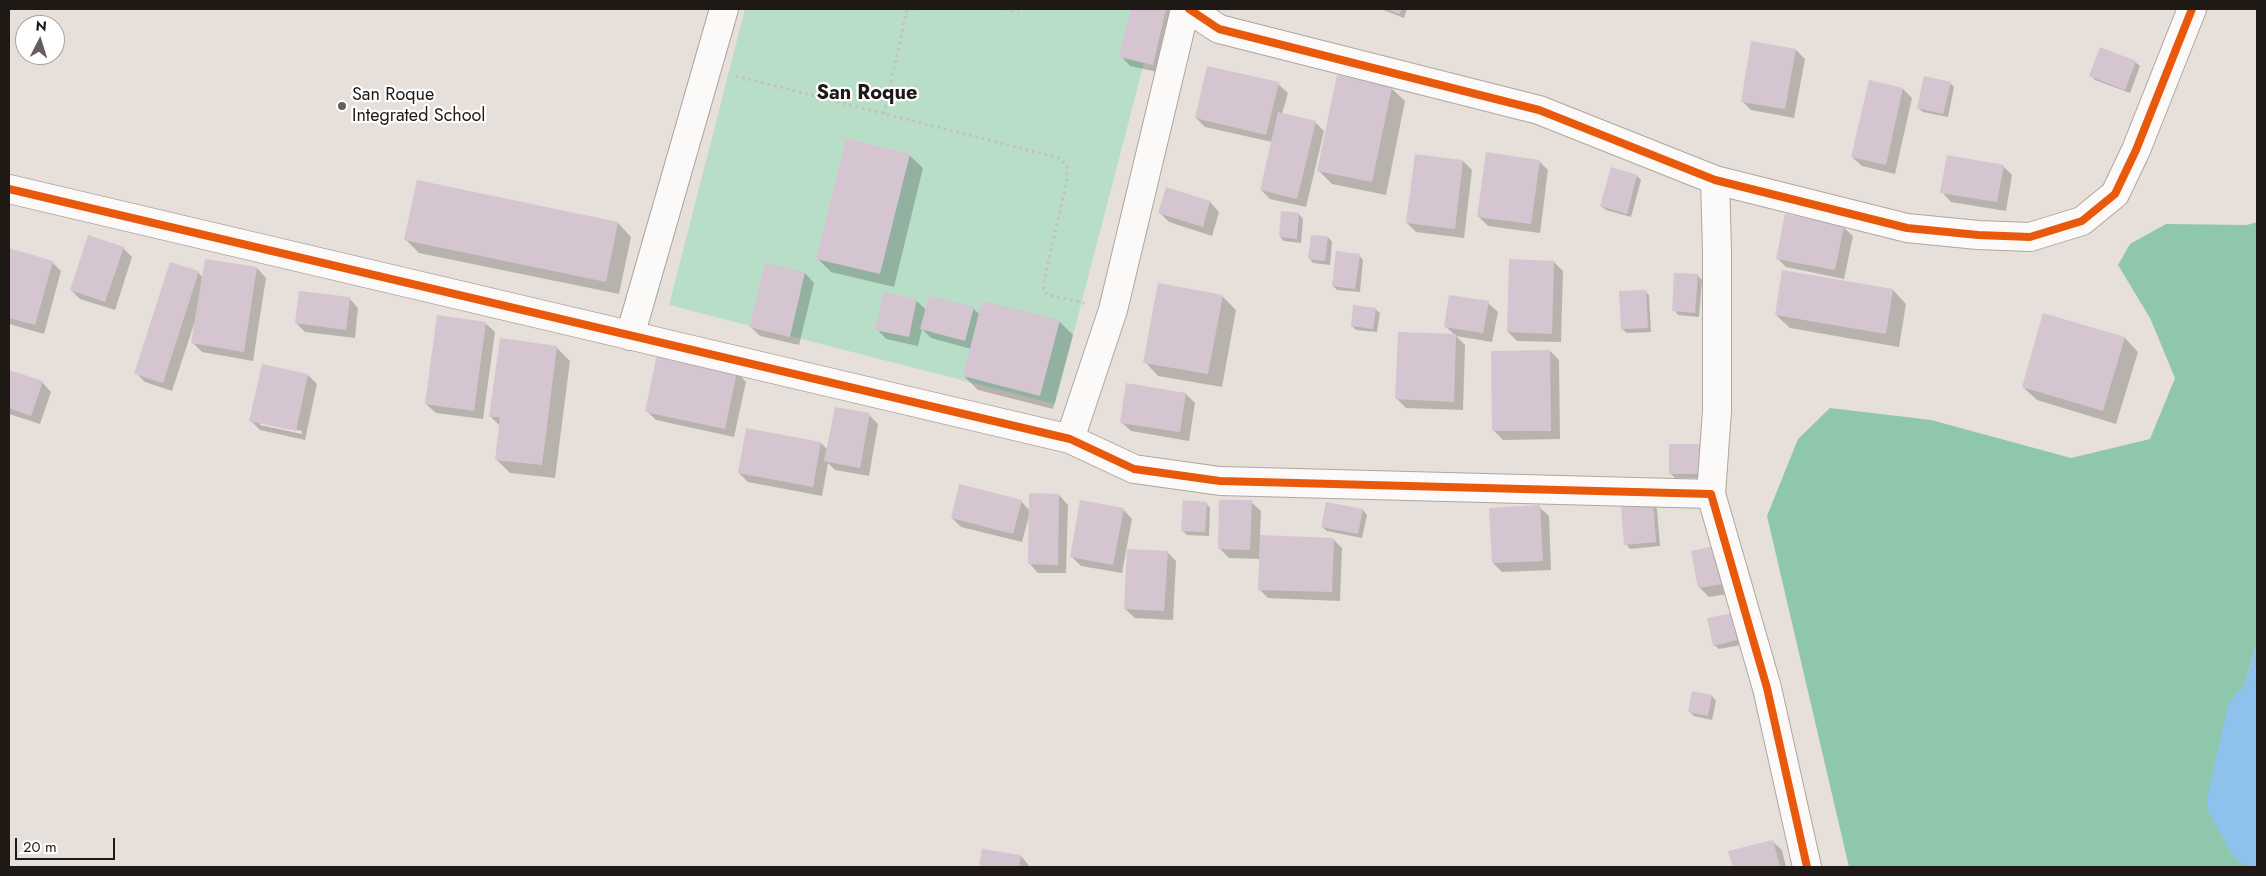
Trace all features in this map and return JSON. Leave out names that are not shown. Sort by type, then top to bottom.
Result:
[{"type":"street","points":[[630,336],[724,9]]},
{"type":"street","points":[[1070,439],[1113,310],[1185,9]]},
{"type":"street","points":[[1189,9],[1219,29],[1539,110],[1715,180],[1907,228],[1978,235],[2030,237],[2082,221],[2116,194],[2136,150],[2192,9]]},
{"type":"street","points":[[1715,180],[1717,401],[1711,494],[1767,688],[1807,867]]},
{"type":"street","points":[[9,189],[1070,439],[1134,470],[1220,481],[1711,494]]},
{"type":"path","points":[[884,114],[908,9],[919,9]]},
{"type":"path","points":[[1005,9],[1019,12]]},
{"type":"path","points":[[707,68],[1059,158],[1067,166],[1067,180],[1043,285],[1045,293],[1113,310]]},
{"type":"green space","points":[[745,9],[1158,9],[1055,404],[669,305]]},
{"type":"green space","points":[[2257,222],[2257,643],[2235,716],[2234,777],[2242,829],[2257,856],[2257,867],[1849,867],[1767,516],[1798,439],[1830,408],[1931,420],[2071,458],[2150,439],[2175,378],[2150,318],[2118,265],[2130,244],[2166,224],[2247,225]]},
{"type":"water","points":[[2257,643],[2257,856],[2242,829],[2234,777],[2235,716]]},
{"type":"building","points":[[1131,9],[1166,9],[1153,65],[1119,57]]},
{"type":"building","points":[[1386,9],[1402,9],[1399,14]]},
{"type":"building","points":[[1751,41],[1796,49],[1785,109],[1741,102]]},
{"type":"building","points":[[2100,47],[2136,61],[2125,90],[2089,76]]},
{"type":"building","points":[[1207,66],[1279,82],[1266,135],[1195,118]]},
{"type":"building","points":[[1337,75],[1392,87],[1372,182],[1317,171]]},
{"type":"building","points":[[1924,76],[1951,82],[1943,114],[1917,108]]},
{"type":"building","points":[[1869,80],[1903,88],[1886,165],[1851,157]]},
{"type":"building","points":[[1278,112],[1316,121],[1297,199],[1260,190]]},
{"type":"building","points":[[846,138],[910,154],[880,274],[816,259]]},
{"type":"building","points":[[1486,152],[1540,160],[1531,224],[1477,217]]},
{"type":"building","points":[[1415,154],[1463,160],[1455,229],[1406,223]]},
{"type":"building","points":[[1947,155],[2004,165],[1997,202],[1940,193]]},
{"type":"building","points":[[1611,167],[1637,175],[1627,214],[1600,206]]},
{"type":"building","points":[[417,180],[618,222],[606,282],[404,240]]},
{"type":"building","points":[[1166,187],[1210,201],[1203,227],[1158,213]]},
{"type":"building","points":[[1281,211],[1299,213],[1297,239],[1279,237]]},
{"type":"building","points":[[1785,214],[1844,226],[1835,270],[1776,259]]},
{"type":"building","points":[[88,235],[124,247],[105,302],[70,290]]},
{"type":"building","points":[[1311,235],[1328,236],[1325,261],[1308,259]]},
{"type":"building","points":[[9,248],[53,261],[35,325],[9,318]]},
{"type":"building","points":[[1336,251],[1360,254],[1355,289],[1332,286]]},
{"type":"building","points":[[205,259],[257,267],[244,352],[191,343]]},
{"type":"building","points":[[1509,259],[1554,261],[1552,334],[1507,332]]},
{"type":"building","points":[[170,262],[199,271],[163,383],[134,374]]},
{"type":"building","points":[[765,263],[805,272],[790,337],[749,327]]},
{"type":"building","points":[[1782,270],[1893,289],[1886,334],[1775,315]]},
{"type":"building","points":[[1674,273],[1698,274],[1695,313],[1672,311]]},
{"type":"building","points":[[1158,283],[1223,295],[1208,374],[1143,363]]},
{"type":"building","points":[[1646,290],[1648,328],[1621,329],[1619,291]]},
{"type":"building","points":[[299,291],[350,297],[346,330],[295,323]]},
{"type":"building","points":[[884,292],[917,299],[909,337],[875,330]]},
{"type":"building","points":[[1449,295],[1489,301],[1483,333],[1444,327]]},
{"type":"building","points":[[929,296],[974,307],[965,341],[920,329]]},
{"type":"building","points":[[982,301],[1060,320],[1040,396],[963,376]]},
{"type":"building","points":[[1353,305],[1376,308],[1373,329],[1351,326]]},
{"type":"building","points":[[2043,313],[2125,337],[2103,411],[2022,387]]},
{"type":"building","points":[[437,315],[486,322],[474,411],[425,404]]},
{"type":"building","points":[[1398,332],[1456,334],[1454,402],[1395,399]]},
{"type":"building","points":[[500,338],[557,346],[542,465],[495,460],[500,417],[489,417]]},
{"type":"building","points":[[1550,350],[1551,431],[1492,431],[1491,351]]},
{"type":"building","points":[[657,354],[737,371],[725,429],[645,412]]},
{"type":"building","points":[[262,364],[308,374],[296,431],[249,421]]},
{"type":"building","points":[[9,370],[43,381],[31,416],[9,408]]},
{"type":"building","points":[[1126,383],[1186,393],[1180,432],[1120,423]]},
{"type":"building","points":[[835,407],[870,413],[860,468],[824,461]]},
{"type":"building","points":[[746,428],[821,442],[813,487],[738,473]]},
{"type":"building","points":[[1669,444],[1700,444],[1699,474],[1669,474]]},
{"type":"building","points":[[959,484],[1022,500],[1013,534],[951,518]]},
{"type":"building","points":[[1029,493],[1059,494],[1058,565],[1028,564]]},
{"type":"building","points":[[1080,500],[1124,508],[1113,565],[1070,557]]},
{"type":"building","points":[[1183,500],[1207,502],[1205,532],[1181,531]]},
{"type":"building","points":[[1219,500],[1252,500],[1250,550],[1218,549]]},
{"type":"building","points":[[1326,502],[1363,509],[1358,534],[1321,527]]},
{"type":"building","points":[[1653,503],[1656,542],[1624,545],[1621,506]]},
{"type":"building","points":[[1540,505],[1543,561],[1492,563],[1489,508]]},
{"type":"building","points":[[1260,535],[1334,538],[1332,592],[1258,590]]},
{"type":"building","points":[[1724,544],[1731,583],[1698,588],[1691,551]]},
{"type":"building","points":[[1127,549],[1168,551],[1164,611],[1124,609]]},
{"type":"building","points":[[1732,613],[1737,640],[1713,646],[1707,618]]},
{"type":"building","points":[[1692,691],[1712,695],[1708,716],[1688,712]]},
{"type":"building","points":[[1773,840],[1780,867],[1733,867],[1728,851]]},
{"type":"building","points":[[982,849],[1021,855],[1019,867],[979,867]]},
{"type":"waterway","points":[[2257,715],[2237,802],[2257,837]]},
{"type":"cycle path","points":[[1189,9],[1219,29],[1539,110],[1715,180],[1907,228],[1978,235],[2030,237],[2082,221],[2115,194],[2136,150],[2192,9]]},
{"type":"cycle path","points":[[9,189],[1070,439],[1134,469],[1220,481],[1711,494],[1767,688],[1807,867]]},
{"type":"place","name":"San Roque Integrated School","points":[[342,106]]},
{"type":"district","name":"San Roque","points":[[867,94]]}]
